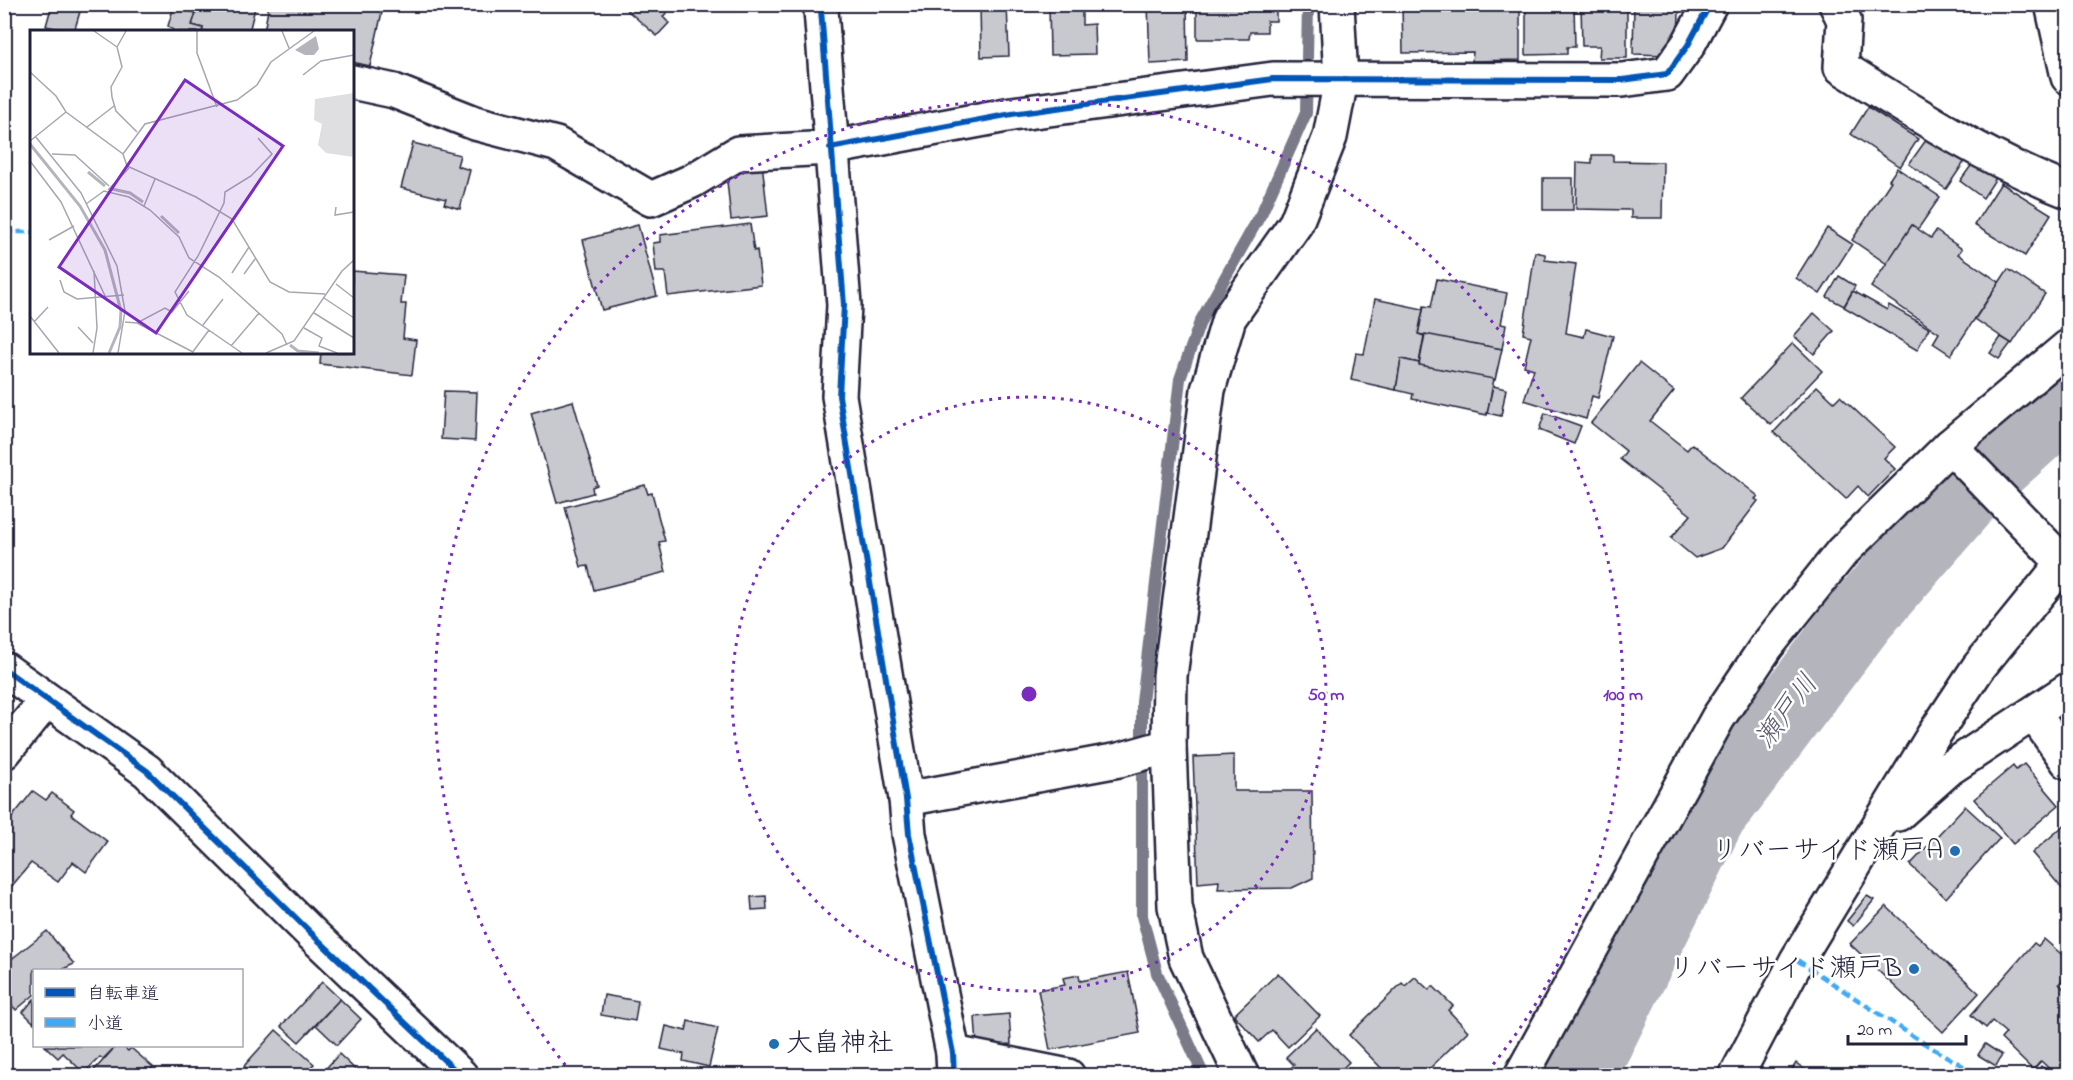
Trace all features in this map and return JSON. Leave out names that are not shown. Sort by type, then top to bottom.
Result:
[{"type":"street","points":[[823,4],[820,10],[844,304],[839,396],[906,799],[909,834],[954,1064],[1068,1076]]},
{"type":"street","points":[[1242,1076],[1186,958],[1175,906],[1169,746],[1170,676],[1208,390],[1229,318],[1296,223],[1330,137],[1341,80],[1337,4]]},
{"type":"street","points":[[354,82],[394,91],[475,123],[556,144],[651,199],[692,181],[738,153],[830,148],[1012,114],[1273,79],[1622,80],[1667,74],[1688,45],[1710,4]]},
{"type":"street","points":[[1836,4],[1844,20],[1841,67],[1913,112],[2022,173],[2068,191]]},
{"type":"street","points":[[2052,4],[2068,77]]},
{"type":"street","points":[[1521,1076],[1718,718],[1766,647],[1842,552],[1950,446],[2068,347]]},
{"type":"street","points":[[1736,1076],[1797,960],[1876,834],[1933,736],[1978,668],[2066,565],[1950,446]]},
{"type":"street","points":[[4,669],[147,771],[461,1076]]},
{"type":"street","points":[[1876,834],[1950,768],[2068,690]]},
{"type":"street","points":[[4,753],[46,701]]},
{"type":"street","points":[[2034,714],[2068,762]]},
{"type":"street","points":[[906,799],[1119,760],[1169,746]]},
{"type":"building","points":[[52,4],[81,8],[75,30],[46,26]]},
{"type":"building","points":[[198,4],[256,4],[250,30],[202,30],[203,28],[192,25]]},
{"type":"building","points":[[269,4],[346,4],[382,12],[370,66],[354,62],[354,30],[264,30]]},
{"type":"building","points":[[673,4],[663,17],[669,23],[657,36],[621,5]]},
{"type":"building","points":[[980,4],[1007,4],[1009,56],[981,57]]},
{"type":"building","points":[[1049,4],[1082,4],[1082,25],[1094,24],[1095,54],[1050,55]]},
{"type":"building","points":[[1148,4],[1187,4],[1188,62],[1150,64]]},
{"type":"building","points":[[1197,4],[1276,4],[1276,21],[1267,21],[1267,32],[1250,32],[1249,39],[1197,39]]},
{"type":"building","points":[[1402,4],[1520,4],[1520,60],[1472,61],[1473,52],[1403,53]]},
{"type":"building","points":[[1526,4],[1574,4],[1575,47],[1567,47],[1567,54],[1526,55]]},
{"type":"building","points":[[1581,4],[1627,4],[1627,58],[1599,58],[1600,46],[1582,46]]},
{"type":"building","points":[[1634,4],[1676,4],[1676,11],[1679,11],[1678,44],[1670,55],[1633,54]]},
{"type":"building","points":[[174,6],[196,13],[192,25],[203,28],[202,30],[173,30],[168,26]]},
{"type":"building","points":[[1868,107],[1918,139],[1900,167],[1851,134]]},
{"type":"building","points":[[1931,133],[1967,158],[1946,189],[1909,164]]},
{"type":"building","points":[[413,143],[460,155],[457,166],[470,170],[460,209],[444,204],[446,199],[401,188]]},
{"type":"building","points":[[761,154],[768,216],[731,220],[727,181],[718,183]]},
{"type":"building","points":[[1592,155],[1613,155],[1613,161],[1663,162],[1662,218],[1631,218],[1631,210],[1576,209],[1577,162],[1592,163]]},
{"type":"building","points":[[1973,163],[1996,178],[1983,198],[1960,181]]},
{"type":"building","points":[[1897,168],[1940,197],[1918,229],[1912,225],[1887,264],[1852,240],[1891,181],[1889,180]]},
{"type":"building","points":[[1543,178],[1573,178],[1573,210],[1543,210]]},
{"type":"building","points":[[2001,183],[2051,214],[2025,256],[1974,225]]},
{"type":"building","points":[[750,224],[754,251],[757,250],[761,285],[668,296],[665,272],[656,272],[653,243],[660,242],[660,235]]},
{"type":"building","points":[[638,225],[657,296],[602,310],[583,240]]},
{"type":"building","points":[[1912,225],[1931,238],[1936,231],[1962,249],[1958,254],[1999,282],[1951,355],[1933,343],[1939,333],[1871,287]]},
{"type":"building","points":[[1827,228],[1852,244],[1820,294],[1796,278]]},
{"type":"building","points":[[1535,252],[1545,254],[1545,260],[1576,264],[1566,333],[1584,337],[1586,329],[1613,336],[1598,398],[1592,396],[1586,419],[1524,400],[1534,369],[1524,366],[1531,336],[1523,334]]},
{"type":"building","points":[[2008,269],[2045,294],[2012,344],[1975,319]]},
{"type":"building","points":[[354,271],[404,275],[401,304],[406,304],[403,338],[416,340],[412,375],[320,364],[321,354],[354,354]]},
{"type":"building","points":[[1839,276],[1855,286],[1844,306],[1827,297]]},
{"type":"building","points":[[1437,279],[1507,293],[1501,324],[1506,325],[1502,349],[1418,334],[1424,306],[1431,307]]},
{"type":"building","points":[[1853,291],[1887,310],[1889,305],[1929,328],[1917,350],[1844,307]]},
{"type":"building","points":[[1375,299],[1423,309],[1418,334],[1424,336],[1419,363],[1401,359],[1396,390],[1351,380],[1356,353],[1364,354]]},
{"type":"building","points":[[1814,313],[1834,331],[1814,354],[1794,336]]},
{"type":"building","points":[[1425,334],[1502,349],[1495,380],[1419,365]]},
{"type":"building","points":[[2001,337],[2011,343],[1999,359],[1990,353]]},
{"type":"building","points":[[1793,343],[1822,371],[1771,425],[1741,398]]},
{"type":"building","points":[[1401,359],[1419,363],[1419,365],[1494,379],[1487,415],[1412,399],[1413,394],[1396,390]]},
{"type":"building","points":[[1639,363],[1674,391],[1650,421],[1687,450],[1692,444],[1758,496],[1755,499],[1758,501],[1722,548],[1695,558],[1671,538],[1691,515],[1620,459],[1626,451],[1591,423]]},
{"type":"building","points":[[1493,386],[1506,389],[1501,416],[1487,413]]},
{"type":"building","points":[[1817,386],[1834,402],[1840,396],[1895,447],[1884,458],[1895,469],[1868,497],[1858,486],[1846,499],[1774,432]]},
{"type":"building","points":[[444,391],[477,392],[475,441],[441,439]]},
{"type":"building","points":[[573,401],[597,485],[592,487],[593,493],[557,503],[531,413]]},
{"type":"building","points":[[1545,413],[1581,426],[1574,444],[1539,430]]},
{"type":"building","points":[[645,485],[648,494],[652,493],[665,541],[659,542],[666,572],[594,590],[588,566],[581,567],[565,507]]},
{"type":"building","points":[[1234,755],[1234,791],[1312,791],[1313,878],[1292,888],[1218,889],[1219,881],[1198,883],[1193,757]]},
{"type":"building","points":[[2024,764],[2059,805],[2013,844],[1974,799],[2013,766],[2016,770]]},
{"type":"building","points":[[33,791],[46,800],[52,793],[74,810],[71,814],[108,842],[86,872],[73,862],[58,882],[31,863],[11,887],[4,883],[4,827]]},
{"type":"building","name":"リバーサイド瀬戸A","points":[[1965,806],[2000,838],[1946,898],[1910,865]]},
{"type":"building","points":[[2068,822],[2068,889],[2065,892],[2032,853]]},
{"type":"building","points":[[766,896],[767,909],[752,910],[751,897]]},
{"type":"building","points":[[1867,896],[1874,900],[1853,926],[1847,921]]},
{"type":"building","name":"リバーサイド瀬戸B","points":[[1886,906],[1979,993],[1943,1032],[1850,944]]},
{"type":"building","points":[[47,931],[74,964],[63,969],[33,969],[33,996],[16,1010],[4,996],[4,965]]},
{"type":"building","points":[[2044,939],[2068,960],[2068,973],[2059,984],[2068,993],[2068,1076],[2057,1076],[2041,1061],[2033,1070],[2001,1039],[2006,1033],[1992,1021],[1986,1028],[1971,1015],[2034,943],[2038,946]]},
{"type":"building","points":[[1128,972],[1140,1033],[1050,1050],[1038,990],[1065,985],[1063,978],[1079,975],[1080,981]]},
{"type":"building","points":[[1278,973],[1320,1016],[1288,1047],[1272,1030],[1259,1042],[1234,1015]]},
{"type":"building","points":[[1415,977],[1429,990],[1433,986],[1453,1006],[1448,1010],[1468,1031],[1422,1076],[1389,1076],[1349,1035],[1402,983],[1405,986]]},
{"type":"building","points":[[322,982],[340,999],[299,1042],[281,1026]]},
{"type":"building","points":[[604,995],[638,1001],[635,1021],[601,1015]]},
{"type":"building","points":[[340,999],[361,1019],[337,1045],[316,1025]]},
{"type":"building","points":[[33,1000],[33,1022],[23,1012]]},
{"type":"building","points":[[1009,1014],[1011,1044],[977,1046],[975,1017]]},
{"type":"building","points":[[688,1021],[718,1028],[709,1067],[683,1061],[684,1054],[661,1049],[666,1026],[686,1031]]},
{"type":"building","points":[[1316,1028],[1349,1062],[1335,1076],[1283,1076],[1294,1065],[1286,1057]]},
{"type":"building","points":[[276,1030],[314,1064],[309,1069],[312,1072],[309,1076],[255,1076],[244,1066]]},
{"type":"building","points":[[1985,1044],[2002,1055],[1996,1066],[1978,1055]]},
{"type":"building","points":[[46,1047],[115,1047],[103,1059],[100,1057],[84,1073],[63,1053],[58,1058]]},
{"type":"building","points":[[115,1047],[123,1047],[128,1051],[131,1048],[153,1067],[145,1076],[89,1076]]},
{"type":"building","points":[[339,1054],[362,1076],[319,1076]]},
{"type":"building","points":[[1796,1063],[1814,1076],[1788,1076]]},
{"type":"building","points":[[2041,1066],[2056,1076],[2035,1076]]},
{"type":"building","points":[[1352,1069],[1358,1076],[1345,1076]]},
{"type":"building","points":[[1468,1069],[1475,1076],[1461,1076]]},
{"type":"waterway","points":[[1204,1076],[1157,973],[1142,916],[1142,702],[1180,379],[1200,322],[1262,212],[1306,113],[1308,4]]},
{"type":"waterway","name":"瀬戸川","points":[[1580,1076],[1709,817],[1859,618],[1978,481],[2068,399]]},
{"type":"marked path","points":[[4,232],[30,232]]},
{"type":"marked path","points":[[1797,960],[1922,1042],[1980,1076]]},
{"type":"cycle path","points":[[823,4],[821,10],[844,305],[839,396],[906,799],[909,834],[953,1053],[954,1076]]},
{"type":"cycle path","points":[[830,148],[1012,114],[1273,79],[1622,80],[1667,74],[1688,45],[1710,4]]},
{"type":"cycle path","points":[[4,669],[147,771],[313,935],[461,1076]]},
{"type":"place","name":"リバーサイド瀬戸A","points":[[1955,851]]},
{"type":"place","name":"リバーサイド瀬戸B","points":[[1914,969]]},
{"type":"place","name":"大畠神社","points":[[774,1044]]}]
